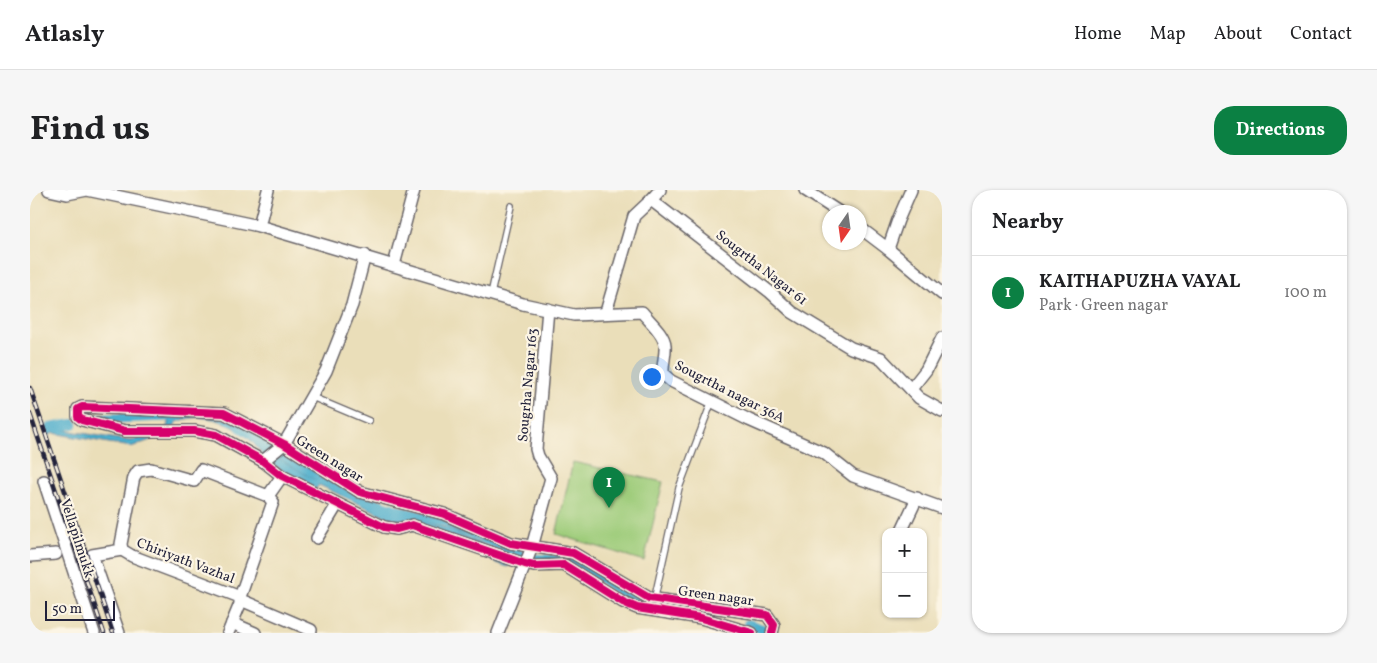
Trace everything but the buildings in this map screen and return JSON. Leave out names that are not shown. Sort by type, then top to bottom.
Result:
[{"type":"street","name":"Sougrtha nagar 36A","points":[[49,190],[67,194],[87,190],[259,226],[365,255],[491,294],[582,316],[606,312],[642,312],[664,339],[666,347],[662,365],[663,374],[671,381],[824,453],[852,476],[869,484],[917,498],[942,508]]},
{"type":"street","points":[[259,226],[268,190]]},
{"type":"street","points":[[394,265],[414,190]]},
{"type":"street","points":[[606,312],[634,216],[660,190]]},
{"type":"street","points":[[805,190],[828,205]]},
{"type":"street","points":[[888,249],[911,190]]},
{"type":"street","name":"Sougrtha Nagar 61","points":[[651,200],[770,292],[792,312],[851,348],[881,358],[919,398],[942,411]]},
{"type":"street","points":[[867,232],[942,294]]},
{"type":"street","points":[[263,461],[284,444],[326,371],[352,305],[365,255]]},
{"type":"street","name":"Sougrha Nagar 163","points":[[498,633],[532,547],[551,478],[536,449],[548,309]]},
{"type":"street","points":[[911,388],[926,370],[942,338]]},
{"type":"street","name":"Green nagar","points":[[752,633],[701,618],[637,608],[623,602],[564,565],[534,566],[412,525],[397,528],[384,526],[337,505],[282,476],[263,461],[216,435],[194,431],[125,431],[82,420],[77,413],[78,408],[224,413],[284,444],[360,492],[444,514],[511,543],[573,553],[653,603],[761,614],[771,620],[774,625],[772,633]]},
{"type":"street","name":"Chiriyath Vazhal","points":[[230,628],[241,598],[132,556],[122,550],[121,544],[130,496],[138,471],[151,469],[190,482],[194,481],[201,470],[268,496]]},
{"type":"street","points":[[282,476],[268,496],[273,502],[241,598],[310,630]]},
{"type":"street","name":"Vellapilmukk","points":[[44,481],[94,633]]},
{"type":"street","points":[[903,528],[917,498]]},
{"type":"street","points":[[317,538],[337,505]]},
{"type":"street","points":[[119,633],[92,554],[122,550]]},
{"type":"street","points":[[30,556],[56,554]]},
{"type":"street","points":[[230,628],[254,633]]},
{"type":"lane","points":[[491,294],[511,206]]},
{"type":"lane","points":[[312,397],[369,421]]},
{"type":"lane","points":[[653,603],[679,488],[712,401]]},
{"type":"green space","points":[[573,462],[663,482],[644,561],[556,534]]},
{"type":"water","points":[[200,413],[240,422],[271,453],[264,458],[248,438],[238,430],[215,420],[202,418],[190,418],[177,422],[170,433],[131,447],[53,433],[48,436],[45,427],[131,441],[166,428],[172,417],[180,414]]},
{"type":"water","points":[[275,456],[314,479],[352,493],[377,507],[449,529],[519,562],[516,567],[510,565],[508,567],[496,563],[471,548],[389,523],[391,519],[319,485],[315,490],[266,461]]},
{"type":"waterway","points":[[98,419],[180,416]]},
{"type":"waterway","points":[[50,428],[73,424]]},
{"type":"waterway","points":[[240,427],[273,448]]},
{"type":"waterway","points":[[283,455],[349,494],[407,513],[444,521],[521,555]]},
{"type":"waterway","points":[[535,559],[577,561],[627,597],[653,606]]},
{"type":"waterway","points":[[748,624],[768,631]]},
{"type":"railway","points":[[30,388],[113,633]]},
{"type":"railway","points":[[30,414],[104,633]]},
{"type":"cycle path","points":[[752,633],[701,618],[637,608],[623,602],[564,565],[534,566],[525,564],[412,525],[397,529],[384,527],[282,476],[263,461],[216,435],[194,431],[125,431],[82,420],[78,417],[78,409],[82,407],[224,413],[284,444],[360,492],[444,514],[511,543],[573,553],[649,598],[767,615],[774,625],[772,633]]},
{"type":"place","name":"KAITHAPUZHA VAYAL","points":[[609,508]]}]
